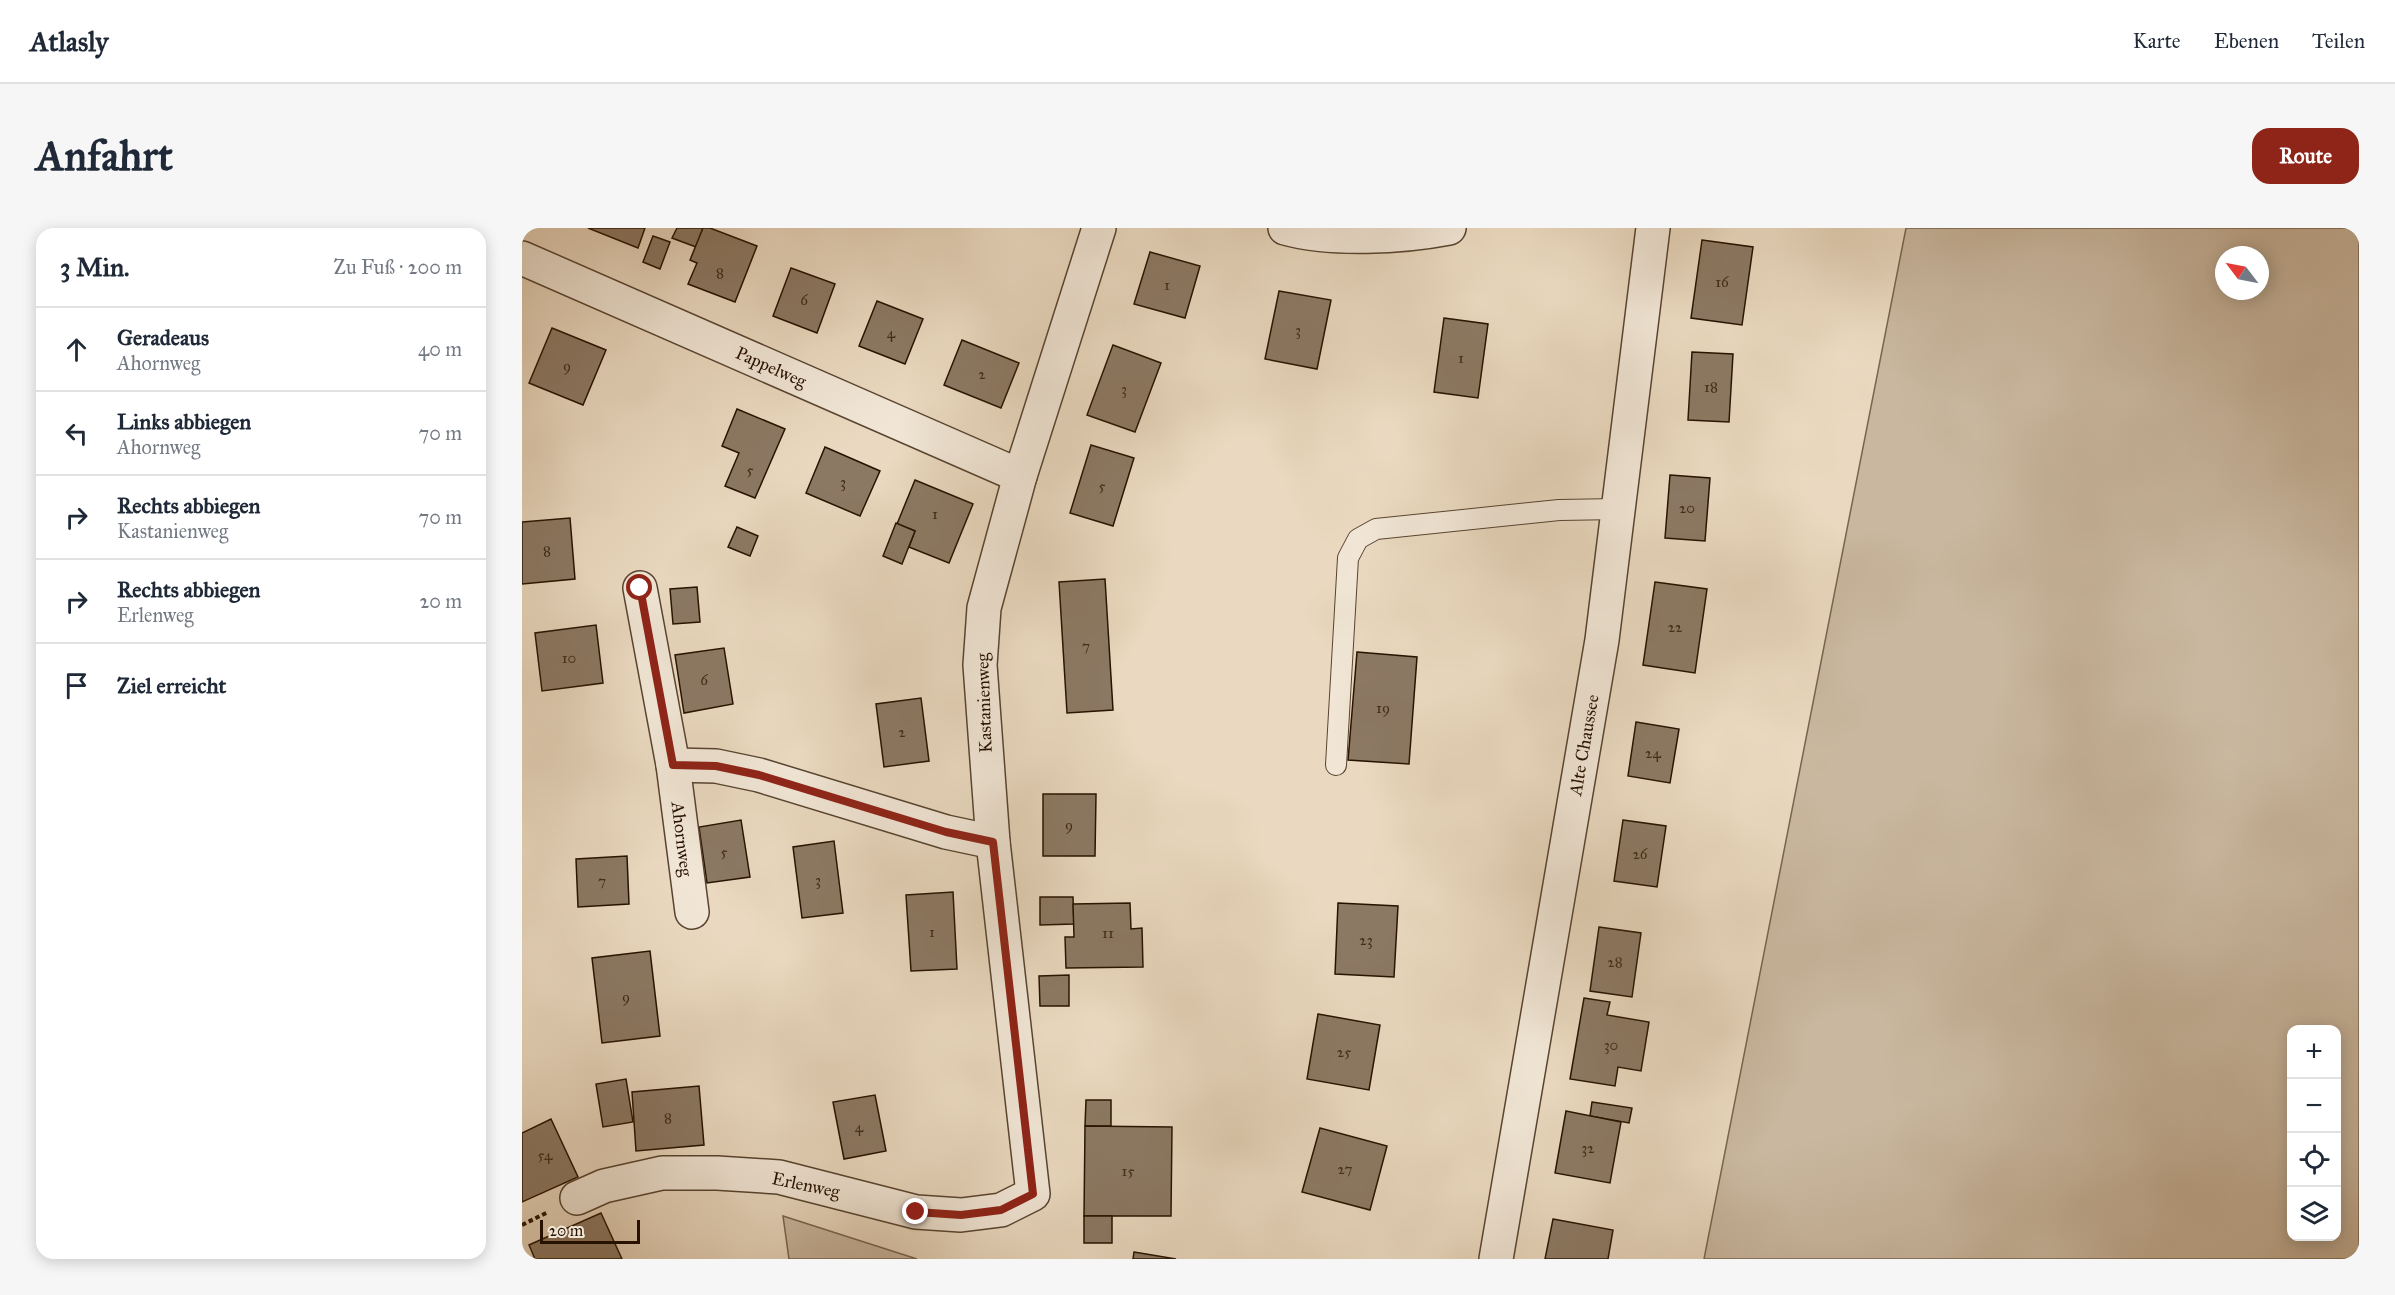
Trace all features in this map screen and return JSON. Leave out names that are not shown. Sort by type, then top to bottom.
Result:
[{"type":"street","name":"Kastanienweg","points":[[1033,1194],[993,842],[980,665],[982,631],[984,608],[1020,476],[1099,228]]},
{"type":"street","points":[[1285,228],[1349,236],[1413,235],[1449,228]]},
{"type":"street","name":"Alte Chaussee","points":[[1496,1259],[1602,640],[1653,228]]},
{"type":"street","name":"Pappelweg","points":[[522,258],[1020,476]]},
{"type":"street","name":"Ahornweg","points":[[640,588],[673,765],[692,912]]},
{"type":"street","points":[[673,765],[716,766],[759,775],[946,832],[993,842]]},
{"type":"street","name":"Erlenweg","points":[[577,1198],[604,1186],[662,1173],[717,1173],[779,1177],[916,1212],[961,1215],[1001,1210],[1033,1194]]},
{"type":"lane","points":[[1336,765],[1348,558],[1358,539],[1376,529],[1559,510],[1618,509]]},
{"type":"shaded area","points":[[1906,228],[2359,228],[2359,1259],[1704,1259]]},
{"type":"shaded area","points":[[783,1216],[917,1259],[789,1259]]},
{"type":"building","points":[[588,228],[645,228],[638,248]]},
{"type":"building","points":[[677,228],[703,228],[696,247],[672,238]]},
{"type":"building","points":[[703,228],[710,228],[757,246],[735,302],[688,284],[697,263],[690,260]]},
{"type":"building","points":[[653,236],[670,242],[660,269],[643,262]]},
{"type":"building","points":[[1702,240],[1753,247],[1742,325],[1691,318]]},
{"type":"building","points":[[1150,252],[1200,266],[1185,318],[1134,304]]},
{"type":"building","points":[[791,268],[835,284],[817,333],[773,316]]},
{"type":"building","points":[[1279,291],[1331,300],[1317,369],[1265,359]]},
{"type":"building","points":[[877,301],[923,319],[905,364],[859,346]]},
{"type":"building","points":[[1444,318],[1488,324],[1478,398],[1434,392]]},
{"type":"building","points":[[552,328],[606,350],[583,405],[529,383]]},
{"type":"building","points":[[962,340],[1019,363],[1001,408],[944,385]]},
{"type":"building","points":[[1113,345],[1161,363],[1135,432],[1087,415]]},
{"type":"building","points":[[1692,352],[1733,354],[1729,422],[1688,420]]},
{"type":"building","points":[[737,409],[785,429],[755,498],[725,486],[739,453],[722,446]]},
{"type":"building","points":[[1091,445],[1134,458],[1113,526],[1070,513]]},
{"type":"building","points":[[825,447],[880,471],[860,516],[806,493]]},
{"type":"building","points":[[1670,475],[1710,478],[1705,541],[1665,538]]},
{"type":"building","points":[[915,480],[973,504],[949,563],[909,547],[915,531],[897,524]]},
{"type":"building","points":[[570,518],[575,579],[522,584],[522,522]]},
{"type":"building","points":[[896,523],[915,531],[902,564],[883,556]]},
{"type":"building","points":[[737,527],[758,536],[750,556],[728,547]]},
{"type":"building","points":[[1105,579],[1113,710],[1067,713],[1059,582]]},
{"type":"building","points":[[1655,582],[1707,589],[1695,673],[1643,665]]},
{"type":"building","points":[[697,587],[700,622],[673,624],[670,589]]},
{"type":"building","points":[[596,625],[603,683],[542,691],[535,633]]},
{"type":"building","points":[[724,648],[733,704],[684,713],[675,655]]},
{"type":"building","points":[[1357,652],[1417,657],[1409,764],[1348,760]]},
{"type":"building","points":[[921,698],[929,761],[884,767],[876,704]]},
{"type":"building","points":[[1636,722],[1679,729],[1670,783],[1628,776]]},
{"type":"building","points":[[1043,794],[1096,794],[1095,856],[1043,856]]},
{"type":"building","points":[[741,820],[750,877],[707,883],[699,827]]},
{"type":"building","points":[[1623,820],[1666,826],[1657,887],[1614,881]]},
{"type":"building","points":[[834,841],[843,913],[802,918],[793,847]]},
{"type":"building","points":[[627,856],[629,904],[578,907],[576,859]]},
{"type":"building","points":[[953,892],[957,969],[911,971],[906,895]]},
{"type":"building","points":[[1040,897],[1073,897],[1074,924],[1040,925]]},
{"type":"building","points":[[1130,903],[1131,929],[1142,928],[1143,967],[1066,968],[1065,937],[1074,937],[1073,904]]},
{"type":"building","points":[[1338,903],[1398,906],[1394,977],[1335,974]]},
{"type":"building","points":[[1599,927],[1641,933],[1632,997],[1590,991]]},
{"type":"building","points":[[650,951],[660,1036],[602,1043],[592,958]]},
{"type":"building","points":[[1069,975],[1069,1006],[1040,1006],[1039,976]]},
{"type":"building","points":[[1584,998],[1610,1002],[1607,1015],[1649,1022],[1641,1071],[1618,1067],[1615,1086],[1570,1079]]},
{"type":"building","points":[[1318,1014],[1380,1025],[1369,1090],[1307,1079]]},
{"type":"building","points":[[626,1079],[633,1122],[603,1127],[596,1084]]},
{"type":"building","points":[[699,1086],[704,1145],[636,1151],[632,1092]]},
{"type":"building","points":[[875,1095],[886,1151],[844,1159],[833,1102]]},
{"type":"building","points":[[1086,1100],[1111,1100],[1111,1126],[1085,1126]]},
{"type":"building","points":[[1592,1102],[1632,1108],[1629,1123],[1590,1116]]},
{"type":"building","points":[[1566,1111],[1621,1122],[1610,1183],[1555,1173]]},
{"type":"building","points":[[551,1119],[578,1177],[522,1202],[522,1133]]},
{"type":"building","points":[[1085,1126],[1172,1127],[1171,1216],[1084,1216]]},
{"type":"building","points":[[1320,1128],[1387,1146],[1370,1210],[1302,1192]]},
{"type":"building","points":[[601,1213],[622,1259],[535,1259],[529,1245]]},
{"type":"building","points":[[1084,1216],[1112,1216],[1112,1243],[1084,1243]]},
{"type":"building","points":[[1553,1219],[1613,1230],[1608,1259],[1545,1259]]},
{"type":"building","points":[[1134,1252],[1176,1259],[1133,1259]]},
{"type":"route","points":[[640,588],[673,765],[716,766],[759,775],[946,832],[993,842],[1033,1194],[1001,1210],[961,1215],[916,1212]]}]
